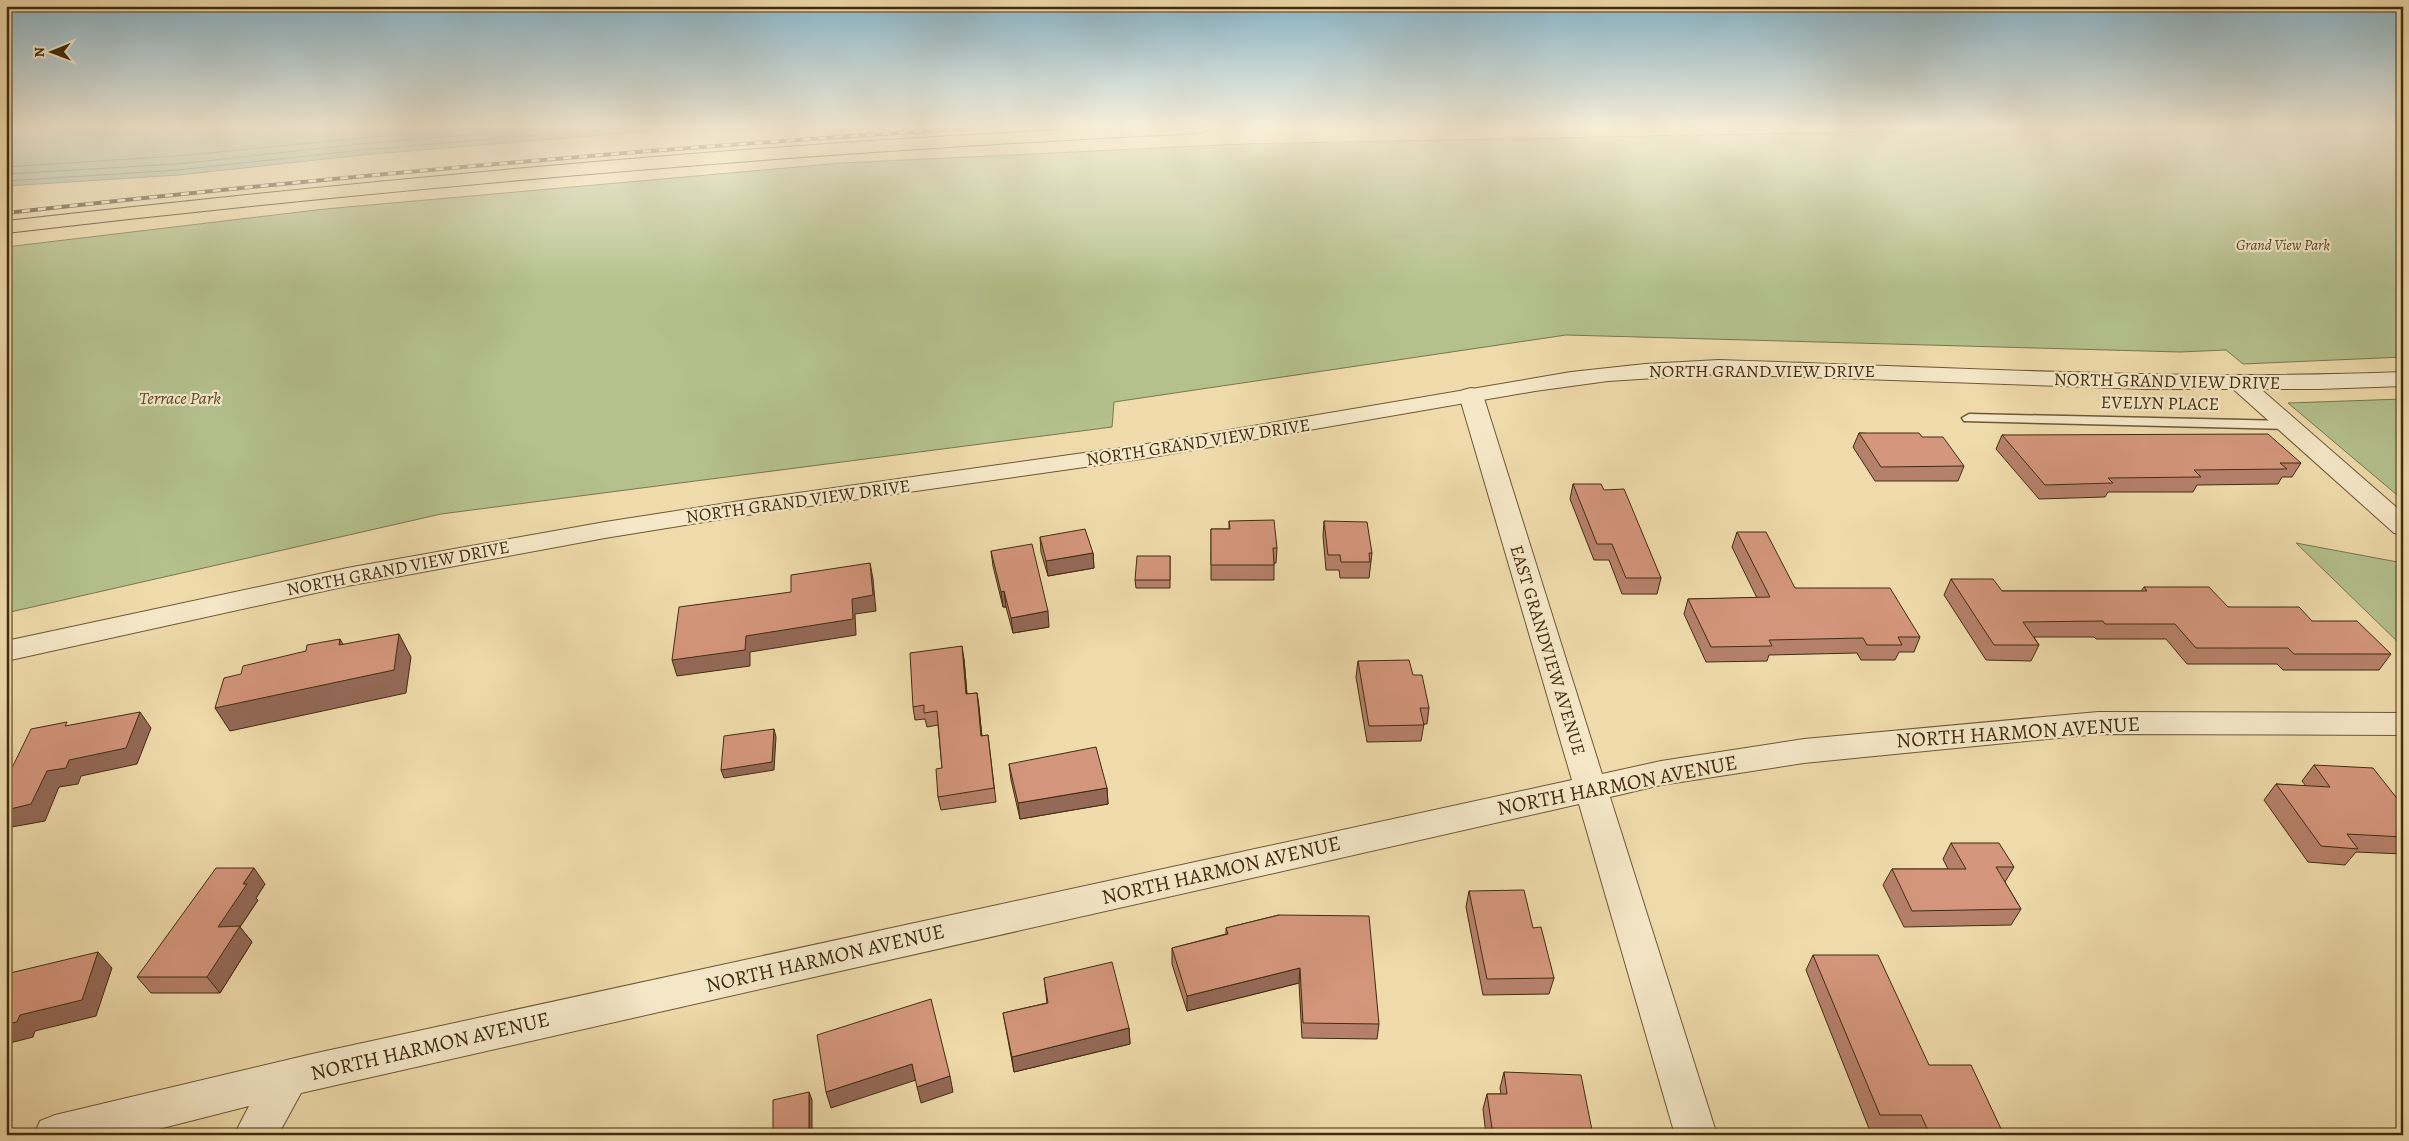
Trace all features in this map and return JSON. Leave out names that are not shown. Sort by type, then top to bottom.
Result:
[{"type":"main road","points":[[6,227],[433,181]]},
{"type":"street","name":"NORTH GRAND VIEW DRIVE","points":[[6,651],[283,591],[499,548],[746,508],[1130,454],[1608,373],[1692,367],[2240,384],[2403,379]]},
{"type":"street","points":[[2240,384],[2290,425],[2403,527]]},
{"type":"street","name":"EAST GRANDVIEW AVENUE","points":[[1470,395],[1696,1135]]},
{"type":"street","name":"NORTH HARMON AVENUE","points":[[55,1135],[288,1078],[1661,773],[1804,751],[2057,726],[2120,722],[2403,724]]},
{"type":"street","points":[[255,1135],[288,1078]]},
{"type":"lane","name":"EVELYN PLACE","points":[[1969,418],[2290,425]]},
{"type":"green space","name":"Terrace Park","points":[[637,181],[2403,181],[2403,357],[2243,364],[2226,350],[2180,352],[1566,335],[1114,402],[1112,427],[441,514],[6,613],[6,247],[325,209]]},
{"type":"green space","points":[[2403,399],[2403,500],[2288,403]]},
{"type":"green space","points":[[2296,543],[2403,563],[2403,647]]},
{"type":"water","points":[[6,181],[81,181],[6,186]]},
{"type":"building","points":[[1859,433],[1919,433],[1922,437],[1943,437],[1964,466],[1881,467]]},
{"type":"building","points":[[2268,434],[2301,463],[2280,463],[2287,469],[2194,470],[2201,477],[2108,478],[2113,483],[2045,485],[2002,435]]},
{"type":"building","points":[[1573,484],[1601,484],[1604,490],[1624,489],[1661,578],[1626,578],[1612,544],[1597,544]]},
{"type":"building","points":[[1274,520],[1277,548],[1273,548],[1274,565],[1211,565],[1211,529],[1230,529],[1229,521]]},
{"type":"building","points":[[1324,521],[1367,522],[1372,553],[1369,553],[1370,562],[1341,562],[1340,555],[1328,555]]},
{"type":"building","points":[[1085,529],[1093,553],[1046,561],[1040,537]]},
{"type":"building","points":[[1737,532],[1766,532],[1795,588],[1890,588],[1920,637],[1898,637],[1902,645],[1867,645],[1863,638],[1769,640],[1772,646],[1711,647],[1688,599],[1770,597]]},
{"type":"building","points":[[1032,544],[1048,611],[1011,618],[1004,591],[1001,592],[991,551]]},
{"type":"building","points":[[1137,556],[1170,556],[1170,580],[1135,580]]},
{"type":"building","points":[[870,563],[873,595],[852,599],[853,619],[746,636],[745,650],[672,660],[679,607],[791,592],[791,575]]},
{"type":"building","points":[[1951,579],[1993,579],[2002,591],[2147,591],[2144,587],[2209,587],[2228,607],[2299,607],[2312,621],[2357,621],[2391,654],[2294,654],[2288,648],[2196,648],[2175,624],[2105,624],[2103,621],[2023,622],[2039,645],[1994,645]]},
{"type":"building","points":[[399,634],[394,670],[215,708],[224,678],[241,674],[243,666],[306,651],[307,645],[340,639],[339,645]]},
{"type":"building","points":[[962,646],[966,694],[977,693],[981,736],[988,735],[994,788],[938,797],[936,769],[942,768],[937,711],[924,713],[924,705],[913,707],[910,653]]},
{"type":"building","points":[[1409,660],[1413,675],[1422,675],[1429,708],[1420,708],[1424,725],[1369,726],[1358,661]]},
{"type":"building","points":[[140,712],[126,748],[69,760],[66,768],[47,771],[31,804],[6,810],[6,774],[9,774],[31,729],[67,722],[65,726]]},
{"type":"building","points":[[774,729],[772,762],[721,770],[724,736]]},
{"type":"building","points":[[1096,747],[1107,788],[1018,803],[1009,764]]},
{"type":"building","points":[[2314,765],[2373,768],[2403,806],[2403,837],[2347,834],[2358,849],[2321,846],[2276,784],[2330,787]]},
{"type":"building","points":[[1951,843],[1999,843],[2014,867],[1996,867],[2021,909],[1912,911],[1892,869],[1966,869]]},
{"type":"building","points":[[216,868],[254,868],[243,884],[247,884],[218,927],[240,926],[207,977],[137,977]]},
{"type":"building","points":[[1524,890],[1533,928],[1541,927],[1554,978],[1487,979],[1469,891]]},
{"type":"building","points":[[1279,915],[1369,916],[1379,1024],[1303,1023],[1300,968],[1187,996],[1172,948],[1228,934],[1226,928]]},
{"type":"building","points":[[98,952],[82,1000],[20,1015],[17,1022],[6,1024],[6,974]]},
{"type":"building","points":[[1813,955],[1878,955],[1929,1065],[1971,1065],[2004,1135],[1930,1135],[1921,1115],[1880,1115]]},
{"type":"building","points":[[1112,962],[1129,1028],[1012,1057],[1003,1013],[1048,1003],[1044,978]]},
{"type":"building","points":[[931,999],[950,1076],[917,1087],[912,1064],[826,1092],[817,1035]]},
{"type":"building","points":[[1504,1072],[1581,1075],[1593,1135],[1493,1135],[1487,1094],[1507,1094]]},
{"type":"building","points":[[809,1092],[809,1135],[773,1135],[773,1100]]},
{"type":"railway","points":[[6,213],[309,181]]},
{"type":"park label","name":"Grand View Park","points":[[2283,245]]}]
